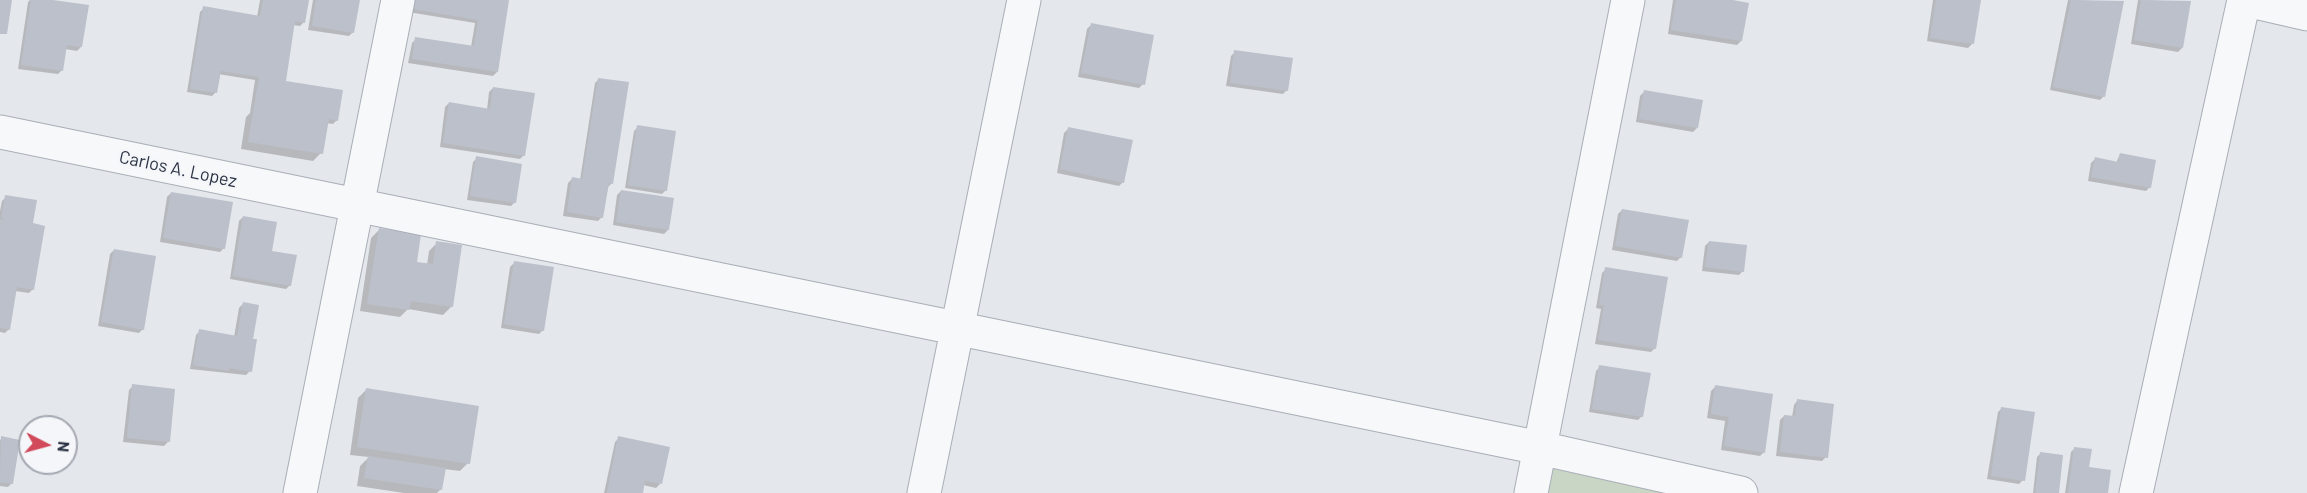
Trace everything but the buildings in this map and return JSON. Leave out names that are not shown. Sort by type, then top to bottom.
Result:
[{"type":"street","points":[[300,493],[398,0]]},
{"type":"street","points":[[924,493],[1024,0]]},
{"type":"street","points":[[1531,493],[1628,0]]},
{"type":"street","points":[[2136,493],[2245,0],[2307,14]]},
{"type":"street","name":"Carlos A. Lopez","points":[[0,132],[1540,448],[1741,493]]},
{"type":"green space","points":[[1553,458],[1707,493],[1546,493]]}]
